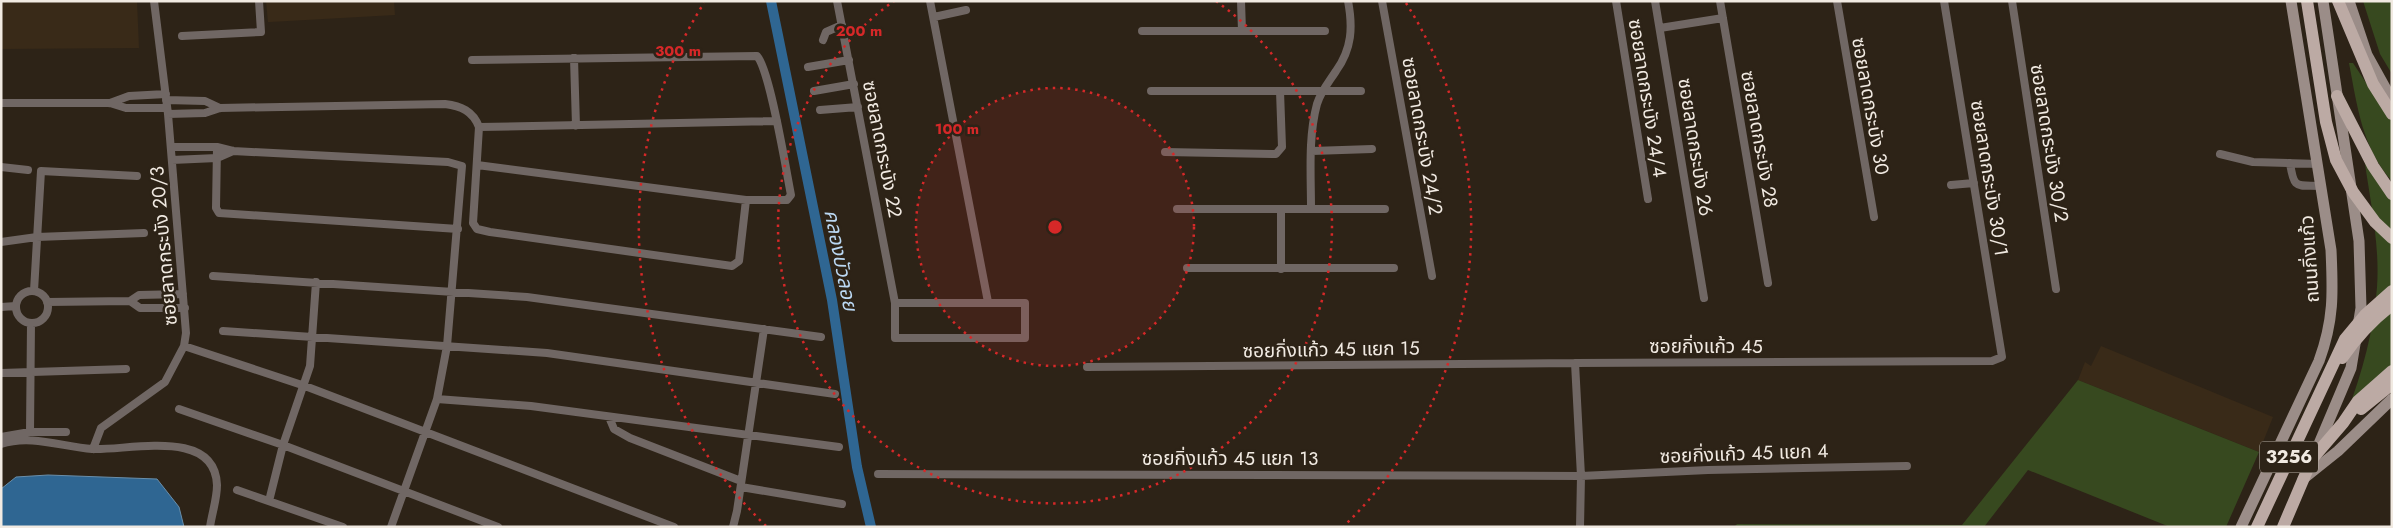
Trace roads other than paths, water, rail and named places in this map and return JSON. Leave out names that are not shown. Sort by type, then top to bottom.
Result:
[{"type":"main road","name":"ถนนกิ่งแก้ว","points":[[2241,527],[2319,361],[2328,336],[2333,289],[2331,250],[2291,1]]},
{"type":"main road","points":[[2307,1],[2326,122],[2336,160],[2354,192],[2376,222],[2392,238]]},
{"type":"main road","name":"3256","points":[[2283,527],[2351,368],[2361,308],[2360,242],[2323,1]]},
{"type":"main road","points":[[2338,1],[2373,84],[2392,114]]},
{"type":"main road","points":[[2349,1],[2367,55],[2392,100]]},
{"type":"main road","points":[[2337,96],[2373,166],[2392,194]]},
{"type":"main road","points":[[2315,150],[2322,140],[2333,136],[2339,138],[2346,148]]},
{"type":"main road","points":[[2321,386],[2345,339],[2366,315],[2392,291]]},
{"type":"main road","points":[[2321,386],[2356,339],[2380,314],[2392,305]]},
{"type":"main road","points":[[2344,423],[2358,400],[2392,371]]},
{"type":"main road","points":[[2344,423],[2392,384]]},
{"type":"main road","name":"3256","points":[[2257,527],[2321,386]]},
{"type":"main road","points":[[2303,479],[2338,451],[2392,399]]},
{"type":"main road","name":"3256","points":[[2312,459],[2344,423]]},
{"type":"street","name":"ซอยลาดกระบัง 20/3","points":[[93,449],[101,428],[164,382],[184,346],[186,332],[167,104],[154,1]]},
{"type":"street","points":[[182,36],[261,32],[259,1]]},
{"type":"street","name":"ซอยลาดกระบัง 22","points":[[837,1],[895,303],[895,338],[1025,338],[1025,303],[988,302]]},
{"type":"street","points":[[895,303],[988,302],[930,1]]},
{"type":"street","points":[[1241,1],[1242,31]]},
{"type":"street","points":[[1311,208],[1315,116],[1322,91],[1338,68],[1351,40],[1351,18],[1348,1]]},
{"type":"street","name":"ซอยลาดกระบัง 24/2","points":[[1382,1],[1432,276]]},
{"type":"street","name":"ซอยลาดกระบัง 24/4","points":[[1616,1],[1648,199]]},
{"type":"street","name":"ซอยลาดกระบัง 26","points":[[1655,1],[1704,298]]},
{"type":"street","name":"ซอยลาดกระบัง 28","points":[[1720,1],[1768,283]]},
{"type":"street","name":"ซอยลาดกระบัง 30","points":[[1837,1],[1874,217]]},
{"type":"street","name":"ซอยลาดกระบัง 30/1","points":[[1944,1],[2002,354],[2000,359]]},
{"type":"street","name":"ซอยลาดกระบัง 30/2","points":[[2012,1],[2056,289]]},
{"type":"street","points":[[934,17],[966,10]]},
{"type":"street","points":[[1660,28],[1723,18]]},
{"type":"street","points":[[823,40],[829,30],[842,24]]},
{"type":"street","points":[[1142,31],[1325,31]]},
{"type":"street","points":[[472,60],[757,56],[763,66],[777,121],[791,197],[787,200],[746,200],[477,165]]},
{"type":"street","points":[[574,58],[576,126]]},
{"type":"street","points":[[808,67],[849,60]]},
{"type":"street","points":[[814,91],[854,84]]},
{"type":"street","points":[[1151,90],[1361,91]]},
{"type":"street","points":[[1164,152],[1276,154],[1282,147],[1280,91]]},
{"type":"street","points":[[110,103],[129,96],[205,113],[220,108],[445,104],[464,109],[472,114],[479,126],[473,223],[481,230],[732,266],[739,261],[746,200]]},
{"type":"street","points":[[1,102],[110,103],[126,108],[205,101],[220,108]]},
{"type":"street","points":[[820,110],[858,107]]},
{"type":"street","points":[[479,126],[576,126],[777,121]]},
{"type":"street","points":[[171,147],[217,147],[233,151],[458,163],[463,169],[447,346],[437,399],[391,527]]},
{"type":"street","points":[[217,147],[216,208],[219,213],[458,229]]},
{"type":"street","points":[[1312,151],[1372,149]]},
{"type":"street","points":[[172,160],[217,158],[233,151]]},
{"type":"street","points":[[2220,154],[2252,162],[2318,164]]},
{"type":"street","points":[[2290,164],[2293,181],[2297,185],[2321,186]]},
{"type":"street","points":[[1,168],[28,170]]},
{"type":"street","points":[[34,291],[41,171],[137,176]]},
{"type":"street","points":[[1951,185],[1974,183]]},
{"type":"street","points":[[1281,208],[1281,269]]},
{"type":"street","points":[[1177,209],[1385,208]]},
{"type":"street","points":[[1,242],[38,237],[144,233]]},
{"type":"street","points":[[1187,268],[1394,268]]},
{"type":"street","points":[[213,276],[527,297],[821,336]]},
{"type":"street","points":[[269,501],[283,445],[305,386],[310,366],[316,282]]},
{"type":"street","points":[[34,291],[42,295],[47,302],[46,314],[43,319],[31,323],[20,318],[16,306],[24,294],[34,291]]},
{"type":"street","points":[[47,302],[130,301],[140,295],[183,294]]},
{"type":"street","points":[[130,301],[140,308],[185,308]]},
{"type":"street","points":[[1,307],[16,306]]},
{"type":"street","points":[[30,432],[31,323]]},
{"type":"street","points":[[733,527],[764,329]]},
{"type":"street","points":[[223,331],[547,353],[756,381],[835,394]]},
{"type":"street","points":[[184,346],[305,386],[674,527]]},
{"type":"street","name":"ซอยกิ่งแก้ว 45","points":[[1576,363],[1992,362],[2000,359]]},
{"type":"street","points":[[1576,363],[1582,476],[1580,527]]},
{"type":"street","name":"ซอยกิ่งแก้ว 45 แยก 15","points":[[1087,368],[1576,363]]},
{"type":"street","points":[[1,373],[30,370],[126,369]]},
{"type":"street","points":[[437,399],[506,404],[839,447]]},
{"type":"street","points":[[179,410],[283,445],[498,527]]},
{"type":"street","points":[[610,417],[614,429],[630,438],[741,484],[842,504]]},
{"type":"street","points":[[1,437],[30,432],[66,432]]},
{"type":"street","points":[[1,444],[30,440],[93,449],[171,446],[196,451],[210,465],[216,478],[216,499],[210,527]]},
{"type":"street","name":"ซอยกิ่งแก้ว 45 แยก 4","points":[[1582,476],[1717,470],[1907,466]]},
{"type":"street","name":"ซอยกิ่งแก้ว 45 แยก 13","points":[[878,474],[1582,476]]},
{"type":"street","points":[[238,490],[343,527]]},
{"type":"water","points":[[48,475],[157,479],[179,507],[184,527],[1,527],[1,489],[16,477]]},
{"type":"waterway","name":"คลองบัวลอย","points":[[771,1],[832,300],[857,467],[871,527]]}]
